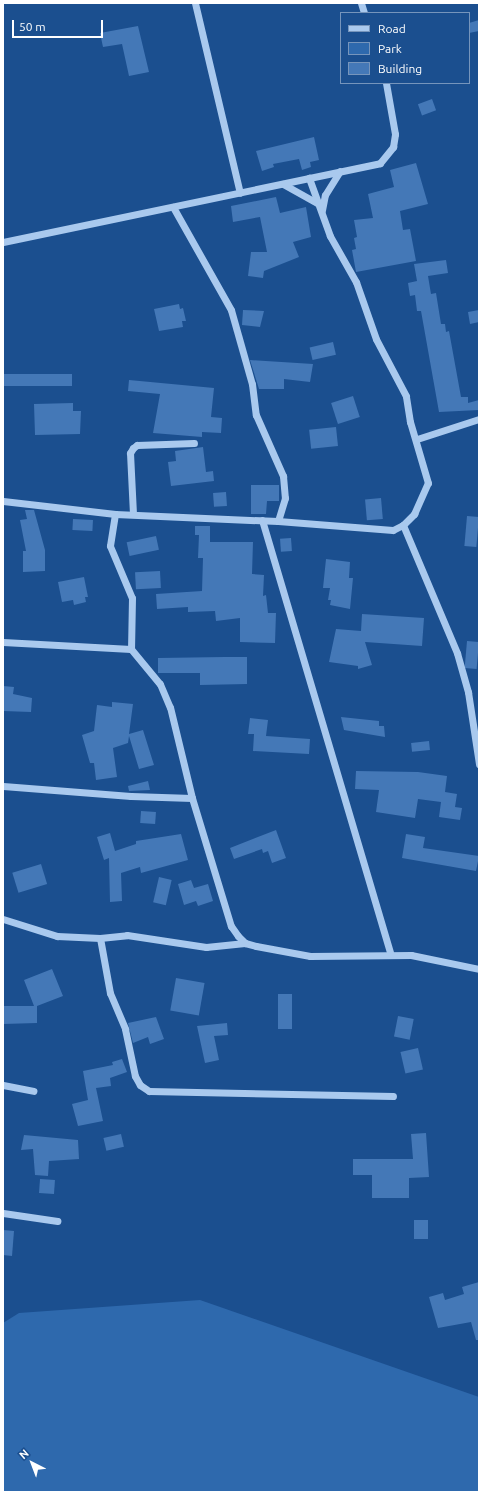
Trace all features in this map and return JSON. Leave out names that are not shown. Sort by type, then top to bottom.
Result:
[{"type":"street","points":[[195,3],[240,193]]},
{"type":"street","points":[[3,242],[380,163],[393,147],[395,134],[386,84]]},
{"type":"street","points":[[320,207],[325,195],[340,172]]},
{"type":"street","points":[[3,501],[116,514],[262,520],[393,530],[403,525],[414,514],[428,483],[417,439],[410,422],[406,396],[376,339],[356,282],[330,236],[309,178]]},
{"type":"street","points":[[283,184],[320,207]]},
{"type":"street","points":[[173,207],[231,310],[252,384],[256,415],[283,476],[285,498],[278,521]]},
{"type":"street","points":[[417,439],[479,419]]},
{"type":"street","points":[[133,514],[130,453],[133,448],[137,445],[194,443]]},
{"type":"street","points":[[116,514],[110,546],[132,598],[131,649],[160,684],[170,707],[192,798],[231,926],[245,943]]},
{"type":"street","points":[[262,520],[390,954]]},
{"type":"street","points":[[403,525],[457,653],[468,692],[479,764]]},
{"type":"street","points":[[3,642],[131,649]]},
{"type":"street","points":[[3,786],[130,796],[192,798]]},
{"type":"street","points":[[3,919],[46,934],[100,938],[127,935],[206,947],[245,943],[310,956],[390,954],[411,955],[479,969]]},
{"type":"street","points":[[100,938],[110,993],[125,1029],[135,1076],[140,1085],[148,1091],[393,1096]]},
{"type":"street","points":[[3,1085],[33,1092]]},
{"type":"street","points":[[3,1213],[57,1221]]},
{"type":"green space","points":[[200,1300],[479,1397],[479,1492],[3,1492],[3,1323],[19,1313]]},
{"type":"building","points":[[479,20],[479,31],[470,33],[470,23]]},
{"type":"building","points":[[138,26],[149,72],[129,76],[122,44],[103,47],[100,33]]},
{"type":"building","points":[[432,99],[436,110],[422,115],[418,104]]},
{"type":"building","points":[[314,137],[319,160],[310,162],[311,167],[302,170],[299,159],[273,164],[274,167],[262,171],[256,151]]},
{"type":"building","points":[[416,163],[428,204],[400,211],[403,230],[410,229],[416,261],[356,272],[352,250],[356,249],[354,238],[357,237],[354,220],[373,218],[368,194],[394,187],[390,170]]},
{"type":"building","points":[[276,197],[280,213],[306,207],[311,237],[293,242],[299,257],[264,271],[263,278],[248,276],[251,252],[267,252],[260,217],[233,222],[231,206]]},
{"type":"building","points":[[446,260],[448,273],[428,276],[431,294],[436,293],[441,324],[445,324],[446,332],[449,331],[461,397],[468,397],[468,403],[479,400],[479,410],[439,412],[421,311],[417,311],[415,295],[410,296],[408,283],[417,281],[414,264]]},
{"type":"building","points":[[179,304],[180,309],[183,308],[186,321],[182,321],[183,327],[159,331],[154,309]]},
{"type":"building","points":[[243,310],[264,311],[260,327],[242,325]]},
{"type":"building","points":[[479,310],[479,322],[470,324],[468,312]]},
{"type":"building","points":[[333,342],[336,355],[313,360],[310,347]]},
{"type":"building","points":[[250,360],[313,364],[310,382],[284,379],[284,389],[259,389]]},
{"type":"building","points":[[3,374],[72,374],[72,386],[3,386]]},
{"type":"building","points":[[129,380],[214,388],[211,417],[222,418],[221,433],[202,432],[202,437],[153,433],[160,394],[128,391]]},
{"type":"building","points":[[353,396],[360,417],[338,424],[331,403]]},
{"type":"building","points":[[73,403],[73,411],[81,411],[80,434],[35,435],[34,404]]},
{"type":"building","points":[[336,427],[338,446],[311,449],[309,430]]},
{"type":"building","points":[[203,447],[206,472],[213,471],[214,481],[171,486],[168,462],[176,461],[175,451]]},
{"type":"building","points":[[251,485],[279,485],[279,501],[267,501],[266,514],[251,514]]},
{"type":"building","points":[[226,492],[227,506],[214,507],[213,493]]},
{"type":"building","points":[[381,498],[383,519],[367,520],[365,499]]},
{"type":"building","points":[[25,510],[34,510],[45,550],[45,571],[23,572],[23,551],[26,551],[20,520],[27,519]]},
{"type":"building","points":[[467,516],[479,517],[476,547],[464,546]]},
{"type":"building","points":[[73,519],[93,520],[92,531],[72,530]]},
{"type":"building","points":[[195,526],[210,526],[210,542],[253,542],[252,574],[264,575],[263,596],[266,595],[268,613],[276,613],[275,643],[240,642],[240,618],[216,621],[215,611],[188,612],[188,607],[157,609],[156,594],[202,591],[203,558],[198,558],[199,535],[195,535]]},
{"type":"building","points":[[156,536],[159,550],[130,556],[127,542]]},
{"type":"building","points":[[291,538],[292,551],[281,552],[280,539]]},
{"type":"building","points":[[326,559],[350,562],[349,578],[353,578],[350,609],[330,605],[331,600],[328,600],[330,588],[323,588]]},
{"type":"building","points":[[160,571],[161,588],[136,589],[135,572]]},
{"type":"building","points":[[84,577],[88,597],[85,597],[86,602],[74,605],[73,600],[62,602],[58,582]]},
{"type":"building","points":[[362,614],[424,618],[422,646],[365,642],[372,665],[358,669],[358,666],[329,662],[336,629],[361,631]]},
{"type":"building","points":[[467,641],[479,642],[477,669],[465,668]]},
{"type":"building","points":[[247,657],[247,684],[200,685],[200,673],[158,673],[158,658]]},
{"type":"building","points":[[3,686],[14,687],[13,694],[32,698],[31,712],[3,711]]},
{"type":"building","points":[[112,702],[133,704],[129,734],[143,730],[154,765],[139,769],[129,736],[128,743],[113,748],[117,777],[96,780],[94,763],[90,763],[82,735],[94,731],[97,705],[112,707]]},
{"type":"building","points":[[341,717],[379,721],[379,726],[384,726],[385,737],[344,730]]},
{"type":"building","points":[[250,718],[268,720],[266,736],[310,739],[309,754],[253,751],[254,734],[248,734]]},
{"type":"building","points":[[429,741],[430,750],[412,752],[411,743]]},
{"type":"building","points":[[356,771],[418,772],[447,776],[445,792],[457,794],[455,807],[462,808],[460,820],[439,817],[441,802],[418,799],[415,818],[376,812],[379,790],[355,789]]},
{"type":"building","points":[[148,781],[150,790],[129,791],[128,786]]},
{"type":"building","points":[[141,811],[156,812],[155,824],[140,823]]},
{"type":"building","points":[[276,830],[286,858],[272,863],[268,851],[263,853],[262,849],[234,859],[230,848]]},
{"type":"building","points":[[110,833],[115,851],[136,844],[136,841],[181,834],[188,860],[141,873],[140,867],[121,873],[122,901],[110,902],[109,858],[104,860],[97,837]]},
{"type":"building","points":[[406,834],[425,837],[423,848],[479,856],[476,871],[402,858]]},
{"type":"building","points":[[41,864],[47,884],[18,893],[12,873]]},
{"type":"building","points":[[159,877],[172,880],[166,905],[153,902]]},
{"type":"building","points":[[191,880],[194,888],[208,884],[213,901],[198,906],[196,901],[184,905],[178,884]]},
{"type":"building","points":[[52,969],[63,996],[37,1006],[37,1023],[3,1024],[3,1006],[34,1006],[24,980]]},
{"type":"building","points":[[176,978],[205,983],[199,1016],[170,1010]]},
{"type":"building","points":[[278,994],[292,994],[292,1029],[278,1029]]},
{"type":"building","points":[[398,1016],[414,1019],[410,1040],[394,1037]]},
{"type":"building","points":[[156,1017],[164,1039],[150,1044],[148,1037],[133,1043],[128,1023]]},
{"type":"building","points":[[227,1023],[228,1035],[214,1036],[219,1060],[205,1063],[197,1026]]},
{"type":"building","points":[[418,1048],[423,1069],[405,1073],[400,1052]]},
{"type":"building","points":[[122,1059],[127,1072],[110,1078],[111,1086],[96,1088],[103,1121],[78,1126],[72,1104],[88,1100],[83,1071],[113,1065],[112,1062]]},
{"type":"building","points":[[426,1133],[429,1177],[409,1178],[409,1198],[372,1198],[372,1175],[353,1175],[353,1159],[413,1159],[411,1134]]},
{"type":"building","points":[[121,1134],[124,1147],[106,1151],[103,1138]]},
{"type":"building","points":[[24,1135],[78,1140],[79,1159],[49,1161],[48,1176],[35,1175],[33,1149],[21,1150]]},
{"type":"building","points":[[40,1179],[55,1180],[54,1194],[39,1193]]},
{"type":"building","points":[[414,1220],[428,1220],[428,1239],[414,1239]]},
{"type":"building","points":[[3,1230],[14,1231],[12,1256],[3,1255]]},
{"type":"building","points":[[479,1282],[479,1340],[476,1340],[471,1322],[438,1328],[429,1297],[443,1293],[445,1300],[464,1294],[462,1287]]}]
